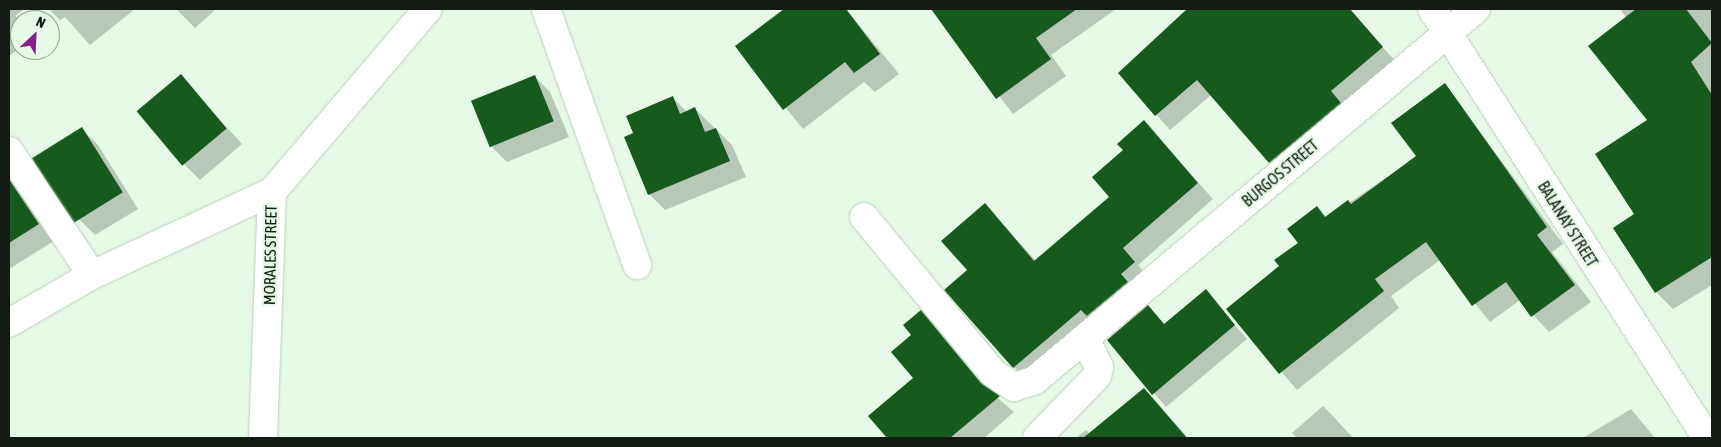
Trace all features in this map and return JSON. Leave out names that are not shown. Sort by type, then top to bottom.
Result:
[{"type":"street","name":"MORALES STREET","points":[[263,438],[272,192],[428,9]]},
{"type":"street","points":[[546,9],[637,265]]},
{"type":"street","name":"BALANAY STREET","points":[[1432,9],[1707,438]]},
{"type":"street","name":"BURGOS STREET","points":[[864,217],[993,372],[1014,387],[1035,380],[1476,9]]},
{"type":"street","points":[[9,150],[92,275]]},
{"type":"street","points":[[9,323],[92,275],[272,192]]},
{"type":"street","points":[[1037,438],[1097,376],[1099,367],[1085,338]]},
{"type":"building","points":[[784,9],[846,9],[880,54],[854,73],[845,62],[783,110],[735,46]]},
{"type":"building","points":[[931,9],[1077,9],[1036,38],[1051,59],[996,99]]},
{"type":"building","points":[[1187,9],[1350,9],[1383,47],[1331,91],[1341,103],[1269,163],[1197,80],[1155,116],[1118,73]]},
{"type":"building","points":[[1636,9],[1686,9],[1712,43],[1691,62],[1712,95],[1712,257],[1655,293],[1613,228],[1634,214],[1595,154],[1647,120],[1588,46]]},
{"type":"building","points":[[181,74],[227,128],[182,166],[137,111]]},
{"type":"building","points":[[535,75],[554,121],[490,147],[471,101]]},
{"type":"building","points":[[1445,83],[1547,227],[1537,235],[1575,285],[1531,317],[1506,282],[1472,306],[1426,242],[1375,279],[1384,291],[1279,374],[1226,309],[1279,266],[1274,260],[1298,243],[1287,229],[1317,206],[1325,217],[1348,200],[1351,204],[1416,156],[1391,123]]},
{"type":"building","points":[[673,96],[680,114],[695,107],[705,132],[716,128],[730,161],[648,195],[624,137],[633,133],[626,116]]},
{"type":"building","points":[[1144,120],[1198,183],[1123,248],[1135,262],[1121,274],[1128,282],[1087,316],[1081,310],[1013,368],[944,290],[967,270],[941,241],[985,203],[1034,261],[1109,197],[1092,177],[1123,150],[1117,144]]},
{"type":"building","points":[[82,127],[123,192],[73,224],[32,158]]},
{"type":"building","points":[[9,179],[39,224],[9,243]]},
{"type":"building","points":[[1206,289],[1235,325],[1152,395],[1107,340],[1148,305],[1164,324]]},
{"type":"building","points":[[921,310],[981,383],[1000,396],[950,438],[887,438],[868,416],[913,378],[891,352],[911,335],[903,325]]},
{"type":"building","points":[[1144,388],[1187,438],[1083,438]]}]
